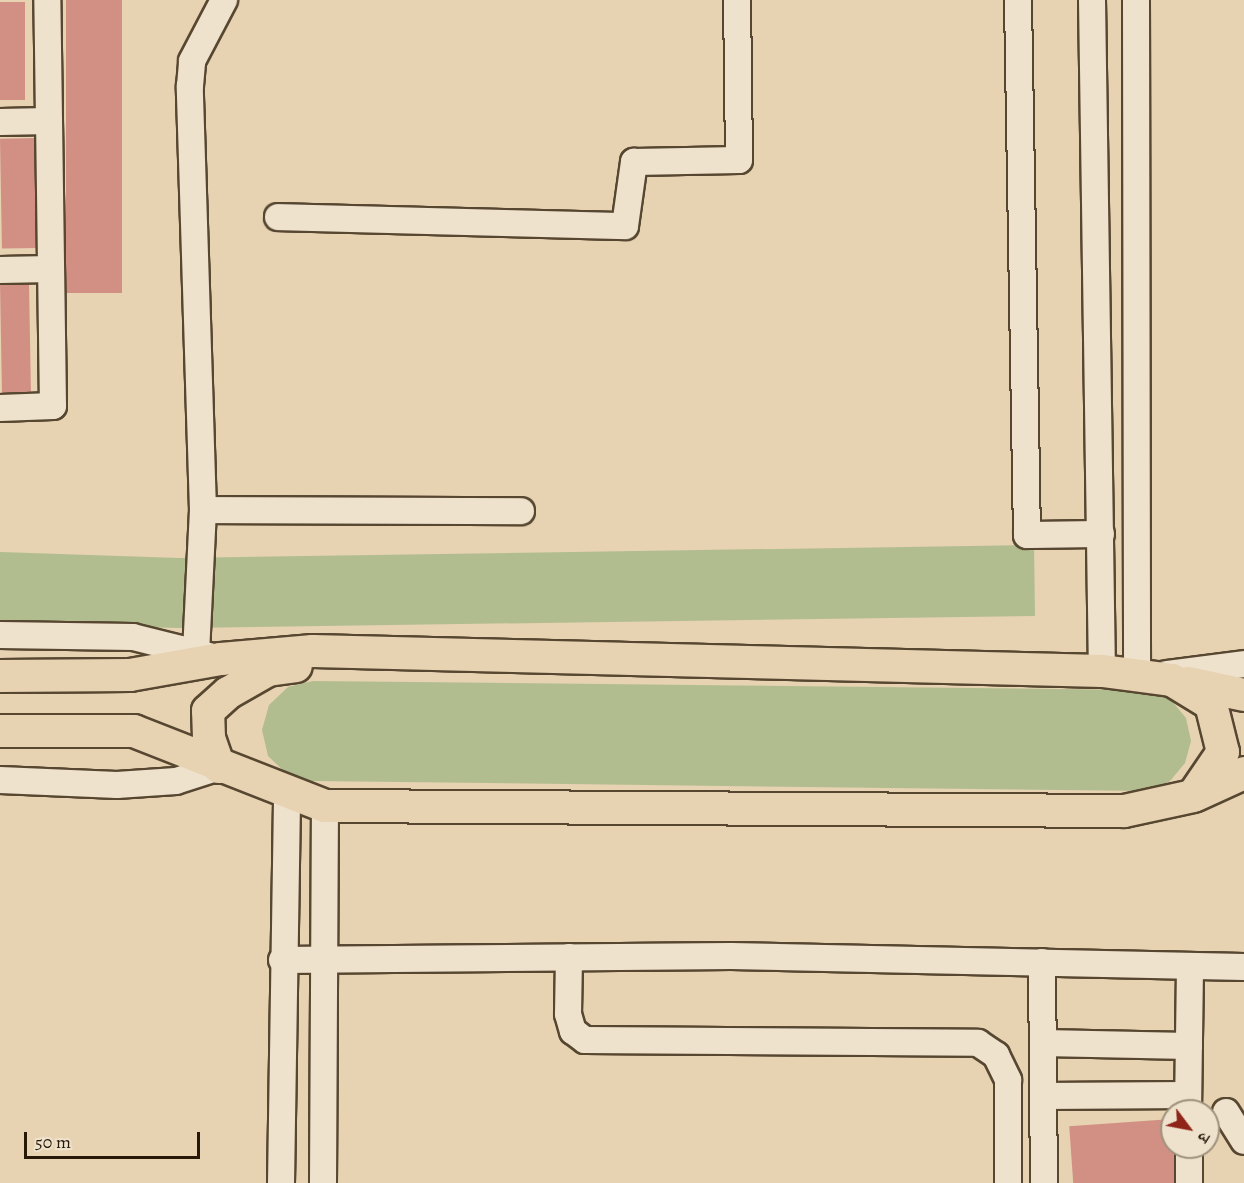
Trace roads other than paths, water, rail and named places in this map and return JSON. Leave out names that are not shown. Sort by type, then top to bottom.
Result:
[{"type":"main road","points":[[0,676],[130,675],[209,656],[313,651],[1102,671],[1153,677],[1244,694]]},
{"type":"main road","points":[[219,767],[209,738],[208,711],[228,693],[268,670],[334,661],[357,652]]},
{"type":"main road","points":[[1153,677],[1211,704],[1223,752],[1193,796]]},
{"type":"main road","points":[[0,731],[134,730],[219,767],[326,806],[1125,811],[1208,793],[1244,773]]},
{"type":"street","points":[[0,408],[53,406],[47,0]]},
{"type":"street","points":[[0,635],[133,637],[209,656],[190,86],[192,61],[224,0]]},
{"type":"street","points":[[278,217],[625,226],[634,162],[739,160],[737,0]]},
{"type":"street","points":[[1018,0],[1027,535],[1101,534]]},
{"type":"street","points":[[1092,0],[1102,671]]},
{"type":"street","points":[[1136,0],[1153,677],[1244,664]]},
{"type":"street","points":[[0,122],[49,121]]},
{"type":"street","points":[[0,270],[51,269]]},
{"type":"street","points":[[203,510],[522,511]]},
{"type":"street","points":[[0,780],[117,785],[176,781],[219,767]]},
{"type":"street","points":[[281,1183],[282,960],[287,793]]},
{"type":"street","points":[[323,1183],[326,806]]},
{"type":"street","points":[[282,960],[569,957],[1042,962],[1244,967]]},
{"type":"street","points":[[569,957],[568,1014],[573,1030],[585,1040],[978,1043],[996,1055],[1008,1080],[1008,1183]]},
{"type":"street","points":[[1042,962],[1044,1183]]},
{"type":"street","points":[[1188,1099],[1190,966]]},
{"type":"street","points":[[1043,1043],[1189,1046]]},
{"type":"street","points":[[1043,1096],[1160,1102]]},
{"type":"street","points":[[1226,1112],[1244,1141]]},
{"type":"street","points":[[1189,1159],[1189,1183]]}]
